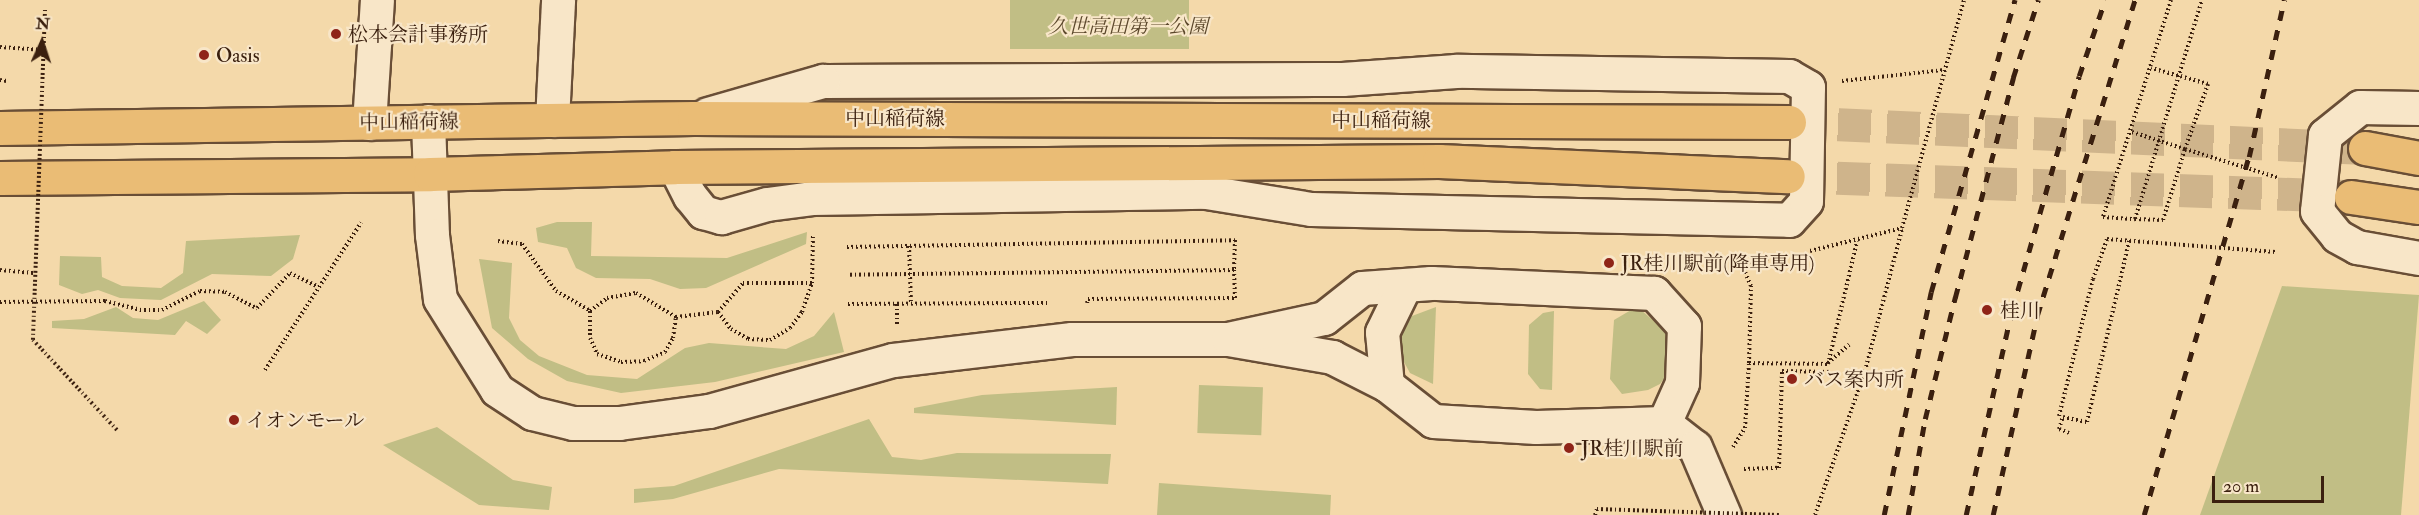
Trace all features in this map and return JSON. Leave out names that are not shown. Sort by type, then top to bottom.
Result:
[{"type":"main road","name":"中山稲荷線","points":[[0,128],[694,118],[1789,122]]},
{"type":"main road","points":[[2365,148],[2419,158]]},
{"type":"main road","name":"中山稲荷線","points":[[0,178],[430,174],[675,167],[1439,161],[1788,177]]},
{"type":"main road","points":[[2351,197],[2419,207]]},
{"type":"street","points":[[369,123],[377,0]]},
{"type":"street","points":[[552,120],[558,0]]},
{"type":"street","points":[[675,167],[690,196],[703,212],[721,217],[767,204],[812,198],[1206,192],[1311,209],[1789,220],[1806,201],[1808,87],[1789,76],[1456,71],[1342,80],[823,81],[694,118]]},
{"type":"street","points":[[2419,108],[2360,107],[2325,135],[2317,211],[2337,236],[2357,248],[2419,258]]},
{"type":"street","points":[[428,122],[432,243],[440,299],[475,360],[497,390],[532,413],[573,423],[619,423],[709,411],[893,360],[943,352],[1072,339],[1228,339],[1332,357],[1387,385],[1433,421],[1536,427],[1664,423],[1695,447],[1724,515]]},
{"type":"street","points":[[1228,339],[1324,318],[1362,288],[1404,287],[1431,283],[1654,293],[1684,326],[1682,382],[1664,423]]},
{"type":"street","points":[[1387,385],[1382,332],[1404,287]]},
{"type":"path","points":[[1953,38],[1964,0]]},
{"type":"path","points":[[2151,68],[2208,84],[2163,220],[2103,217],[2171,0]]},
{"type":"path","points":[[2135,219],[2202,0]]},
{"type":"path","points":[[45,10],[33,340],[117,430]]},
{"type":"path","points":[[0,47],[44,50]]},
{"type":"path","points":[[1835,82],[1944,70]]},
{"type":"path","points":[[0,80],[7,81]]},
{"type":"path","points":[[2131,131],[2279,178]]},
{"type":"path","points":[[718,312],[730,329],[748,339],[770,340],[790,328],[802,312],[812,283],[812,198]]},
{"type":"path","points":[[265,370],[317,286],[361,223]]},
{"type":"path","points":[[1815,515],[1865,372],[1902,228]]},
{"type":"path","points":[[2059,416],[2093,279],[2107,239],[2275,252]]},
{"type":"path","points":[[847,247],[1235,240],[1235,298],[1088,299],[1088,303],[1078,303]]},
{"type":"path","points":[[1828,364],[1857,240]]},
{"type":"path","points":[[498,241],[522,244],[556,291],[590,311]]},
{"type":"path","points":[[2069,433],[2059,429],[2063,417],[2087,422],[2129,241]]},
{"type":"path","points":[[909,246],[911,303]]},
{"type":"path","points":[[1728,454],[1745,428],[1751,286],[1741,263]]},
{"type":"path","points":[[0,270],[36,273]]},
{"type":"path","points":[[848,275],[1234,270]]},
{"type":"path","points":[[0,302],[105,301],[140,310],[162,310],[200,291],[225,292],[257,308],[290,273],[317,286]]},
{"type":"path","points":[[590,311],[607,298],[636,293],[676,317],[718,312],[743,283],[812,283]]},
{"type":"path","points":[[848,304],[1060,303]]},
{"type":"path","points":[[590,311],[590,338],[597,354],[621,362],[644,361],[665,352],[672,338],[676,317]]},
{"type":"path","points":[[1749,363],[1828,364],[1849,345]]},
{"type":"path","points":[[1734,469],[1779,468],[1782,371],[1832,372]]},
{"type":"path","points":[[1595,515],[1597,509],[1779,515]]},
{"type":"green space","name":"久世高田第一公園","points":[[1010,0],[1189,0],[1189,49],[1010,49]]},
{"type":"green space","points":[[557,222],[592,222],[591,256],[727,258],[807,232],[806,244],[706,288],[680,289],[650,279],[596,278],[576,268],[567,248],[538,242],[536,228]]},
{"type":"green space","points":[[300,235],[293,259],[271,276],[212,274],[161,300],[120,298],[98,290],[82,294],[59,285],[60,256],[101,257],[102,277],[122,286],[161,288],[183,273],[186,241]]},
{"type":"green space","points":[[479,259],[512,263],[509,318],[520,340],[539,356],[587,375],[637,379],[685,348],[709,343],[786,349],[814,336],[834,312],[844,352],[715,382],[621,393],[567,381],[528,359],[492,328]]},
{"type":"green space","points":[[2282,286],[2419,295],[2401,515],[2200,515]]},
{"type":"green space","points":[[204,301],[221,320],[207,334],[186,321],[175,335],[52,328],[52,321],[84,319],[116,307],[133,318],[158,320]]},
{"type":"green space","points":[[1436,307],[1433,384],[1410,373],[1398,351],[1398,338],[1412,316]]},
{"type":"green space","points":[[1631,310],[1641,310],[1661,327],[1670,340],[1671,369],[1660,384],[1648,390],[1622,394],[1610,379],[1614,320]]},
{"type":"green space","points":[[1554,311],[1552,390],[1540,389],[1528,374],[1529,325],[1543,313]]},
{"type":"green space","points":[[1199,385],[1263,387],[1261,435],[1197,433]]},
{"type":"green space","points":[[1117,387],[1116,425],[914,413],[914,408],[982,395]]},
{"type":"green space","points":[[869,419],[892,457],[921,460],[957,453],[1111,454],[1108,484],[779,469],[673,499],[634,503],[634,489],[674,486]]},
{"type":"green space","points":[[437,427],[513,480],[552,487],[549,510],[479,505],[383,445]]},
{"type":"green space","points":[[1159,483],[1331,495],[1330,515],[1157,515]]},
{"type":"tunnel","points":[[1789,122],[2365,148]]},
{"type":"tunnel","points":[[1788,176],[2346,196]]},
{"type":"railway","points":[[1884,515],[1931,292],[2015,0]]},
{"type":"railway","points":[[1908,515],[1925,419],[1955,298],[2013,78],[2038,0]]},
{"type":"railway","points":[[1966,515],[2012,310],[2079,76],[2105,0]]},
{"type":"railway","points":[[1993,515],[2037,316],[2135,0]]},
{"type":"railway","points":[[2144,515],[2249,157],[2284,0]]},
{"type":"place","name":"松本会計事務所","points":[[336,34]]},
{"type":"place","name":"Oasis","points":[[204,55]]},
{"type":"place","name":"JR桂川駅前(降車専用)","points":[[1609,263]]},
{"type":"place","name":"桂川","points":[[1987,310]]},
{"type":"place","name":"バス案内所","points":[[1792,379]]},
{"type":"place","name":"イオンモール","points":[[234,420]]},
{"type":"place","name":"JR桂川駅前","points":[[1569,448]]}]
